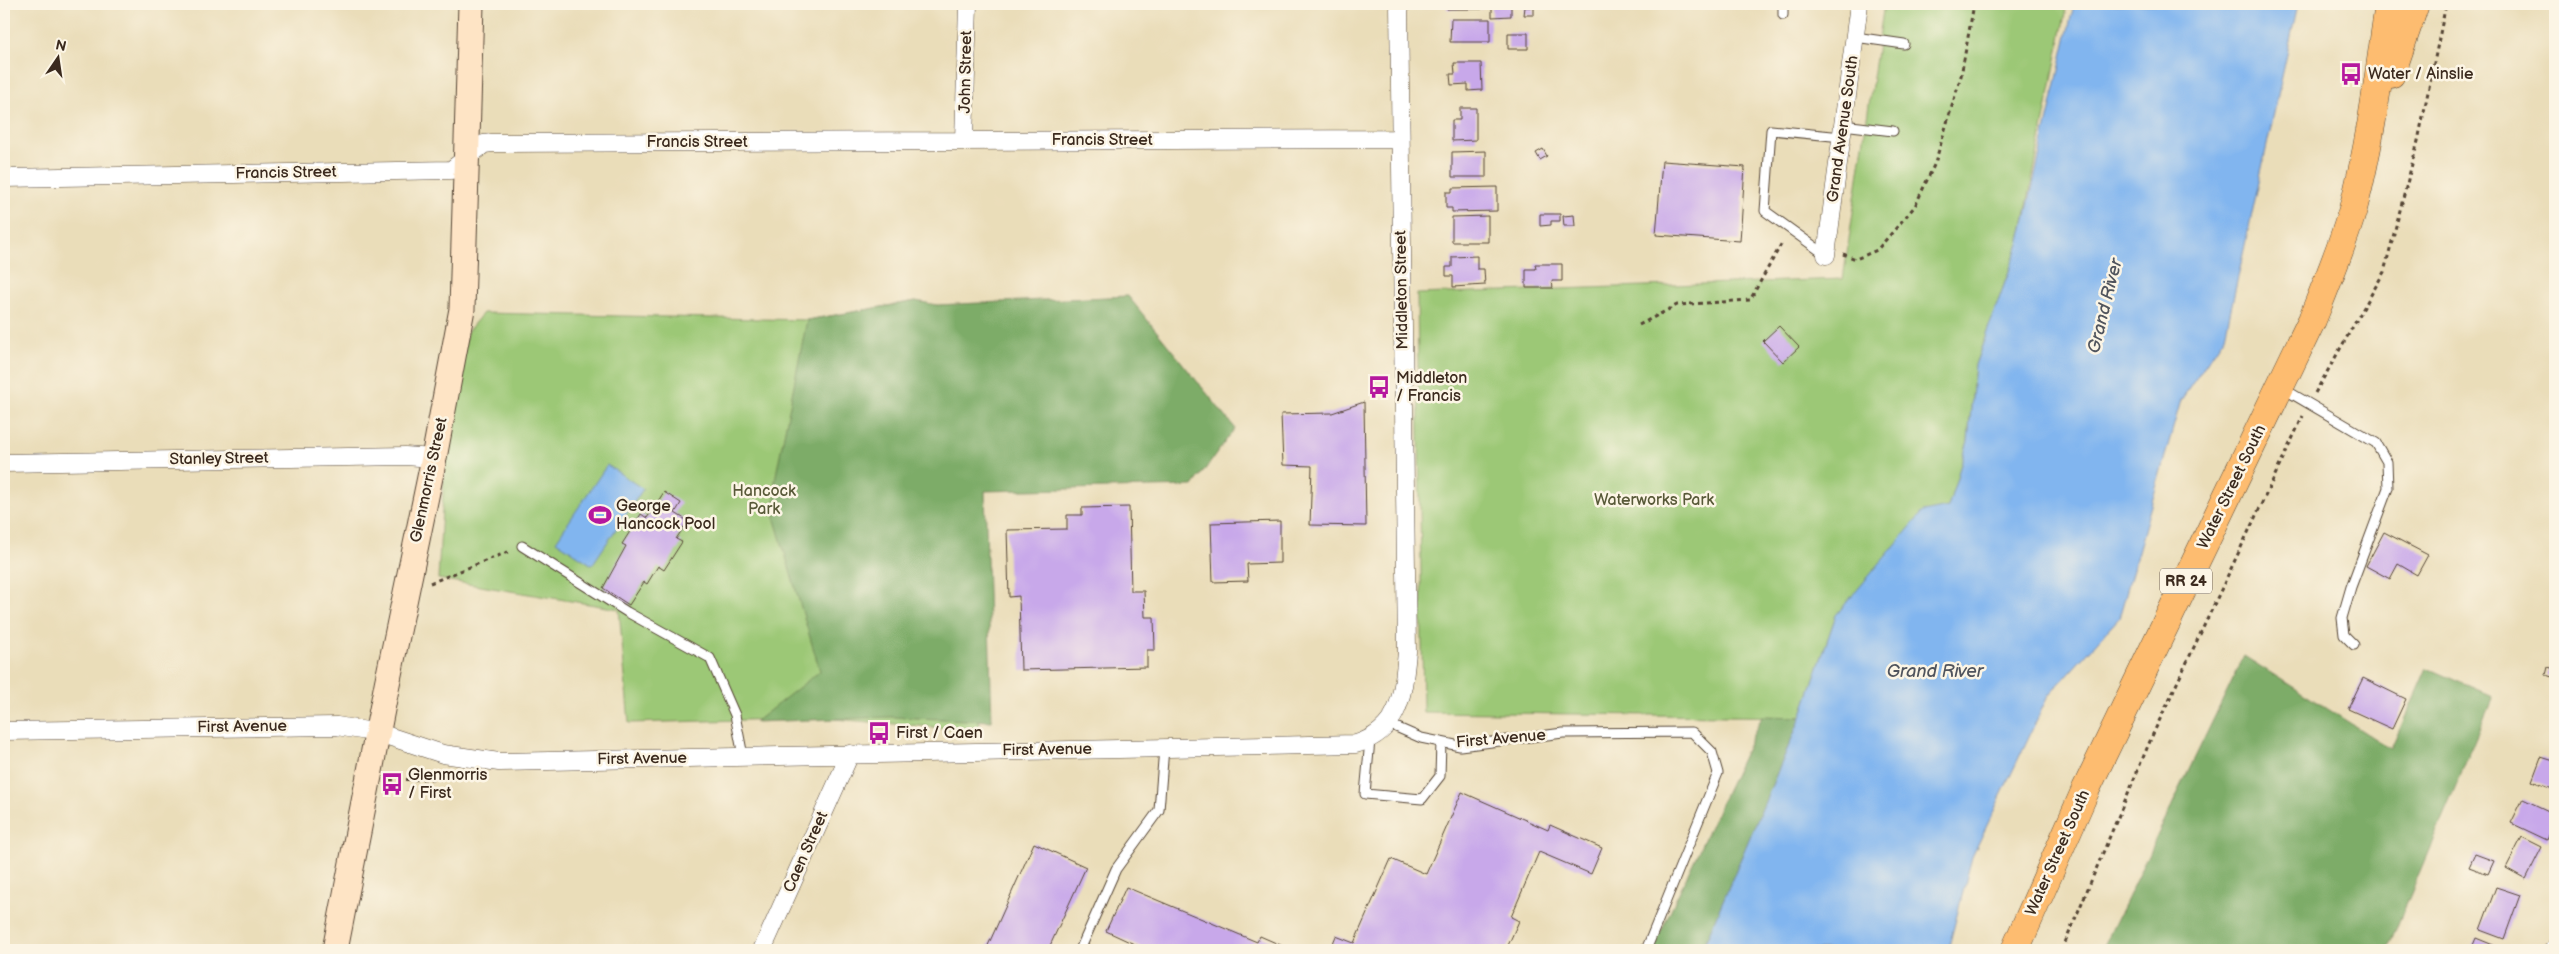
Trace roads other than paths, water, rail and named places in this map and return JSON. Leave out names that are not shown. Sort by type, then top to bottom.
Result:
[{"type":"main road","name":"Water Street South","points":[[2015,950],[2086,789],[2312,320],[2334,266],[2353,210],[2369,139],[2389,4]]},
{"type":"main road","points":[[2369,139],[2415,4]]},
{"type":"street","name":"Glenmorris Street","points":[[336,950],[462,309],[471,4]]},
{"type":"street","name":"John Street","points":[[964,140],[968,4]]},
{"type":"street","name":"Middleton Street","points":[[1388,724],[1400,699],[1407,652],[1399,4]]},
{"type":"street","name":"Grand Avenue South","points":[[1826,250],[1860,4]]},
{"type":"street","name":"Francis Street","points":[[4,178],[451,170],[484,144],[492,143],[1400,139]]},
{"type":"street","name":"Stanley Street","points":[[4,463],[405,456],[434,458]]},
{"type":"street","points":[[1370,740],[1383,732],[1388,724]]},
{"type":"street","name":"First Avenue","points":[[4,731],[337,726],[379,733],[443,754],[499,762],[1356,744],[1370,740]]},
{"type":"street","name":"Caen Street","points":[[762,950],[850,754]]},
{"type":"lane","points":[[1782,15],[1783,4]]},
{"type":"lane","points":[[1855,37],[1904,44]]},
{"type":"lane","points":[[1826,250],[1789,230],[1765,211],[1771,130],[1893,131]]},
{"type":"lane","points":[[2280,387],[2376,443],[2387,462],[2388,488],[2351,587],[2342,618],[2344,635],[2354,645]]},
{"type":"lane","points":[[522,546],[627,612],[710,658],[735,715],[742,756]]},
{"type":"lane","name":"First Avenue","points":[[1388,724],[1420,738],[1460,746],[1563,733],[1692,732],[1712,752],[1718,773],[1646,950]]},
{"type":"lane","points":[[1370,740],[1365,794],[1422,800],[1440,776],[1441,742]]},
{"type":"lane","points":[[1080,950],[1116,869],[1160,810],[1164,748]]},
{"type":"water","name":"Grand River","points":[[2074,4],[2298,4],[2225,336],[2181,400],[2119,618],[2048,696],[1972,857],[1948,950],[1702,950],[1801,717],[1836,615],[1923,512],[1948,507],[1968,441],[1975,365],[2020,241]]},
{"type":"water","name":"George Hancock Pool","points":[[607,465],[643,489],[592,565],[556,541]]},
{"type":"place","name":"Water / Ainslie","points":[[2351,74]]},
{"type":"place","name":"Middleton / Francis","points":[[1379,387]]},
{"type":"place","name":"George Hancock Pool","points":[[600,515]]},
{"type":"place","name":"First / Caen","points":[[879,733]]},
{"type":"place","name":"Glenmorris / First","points":[[392,784]]},
{"type":"park label","name":"Hancock Park","points":[[764,500]]},
{"type":"park label","name":"Waterworks Park","points":[[1654,500]]}]
